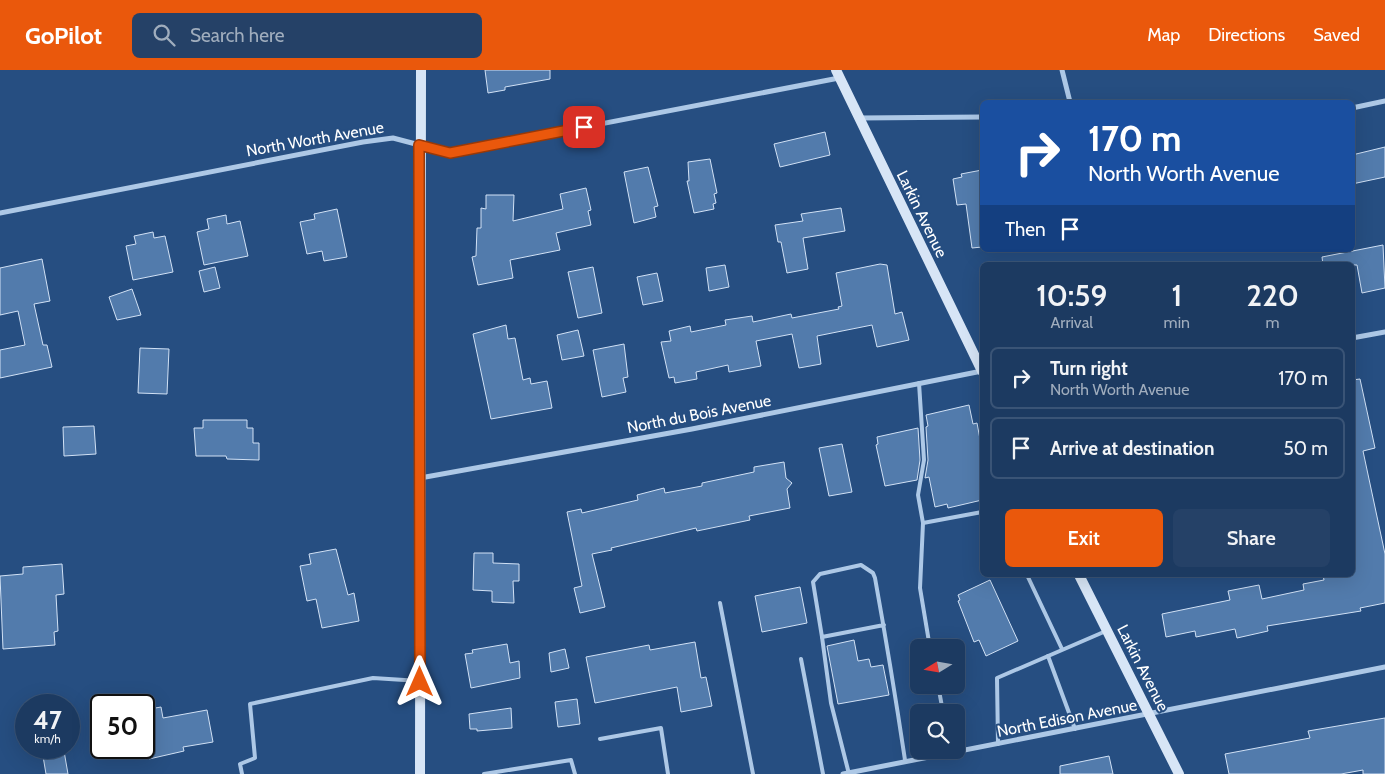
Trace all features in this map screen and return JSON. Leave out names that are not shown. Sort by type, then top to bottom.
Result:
[{"type":"main road","points":[[420,70],[420,774]]},
{"type":"main road","name":"Larkin Avenue","points":[[837,74],[980,367]]},
{"type":"main road","name":"Larkin Avenue","points":[[1080,577],[1179,774]]},
{"type":"street","points":[[1062,70],[1070,100]]},
{"type":"street","name":"North Worth Avenue","points":[[0,212],[363,142],[393,138],[450,153],[837,74]]},
{"type":"street","points":[[1355,107],[1385,101]]},
{"type":"street","points":[[859,118],[980,117]]},
{"type":"street","points":[[1355,337],[1385,332]]},
{"type":"street","name":"North du Bois Avenue","points":[[420,478],[692,429],[980,371]]},
{"type":"street","name":"North Edison Avenue","points":[[965,749],[998,744],[1385,667]]},
{"type":"street","name":"North Edison Avenue","points":[[847,774],[910,759]]},
{"type":"lane","points":[[919,383],[924,460],[918,496],[923,523],[920,588],[928,639]]},
{"type":"lane","points":[[923,523],[980,512]]},
{"type":"lane","points":[[847,774],[831,702],[813,582],[820,574],[861,565],[873,573],[884,625],[905,760]]},
{"type":"lane","points":[[1028,577],[1062,650]]},
{"type":"lane","points":[[720,603],[753,774]]},
{"type":"lane","points":[[822,637],[884,625]]},
{"type":"lane","points":[[998,744],[997,678],[1107,630]]},
{"type":"lane","points":[[1048,656],[1075,729]]},
{"type":"lane","points":[[801,659],[823,774]]},
{"type":"lane","points":[[242,774],[240,764],[255,758],[250,704],[373,678],[420,682]]},
{"type":"lane","points":[[600,739],[661,728],[668,774]]},
{"type":"lane","points":[[484,774],[571,760],[575,774]]},
{"type":"building","points":[[485,70],[550,70],[550,79],[505,87],[505,90],[488,93]]},
{"type":"building","points":[[825,132],[830,155],[780,167],[774,144]]},
{"type":"building","points":[[1385,147],[1385,177],[1355,183],[1355,154]]},
{"type":"building","points":[[710,159],[717,193],[714,194],[716,203],[713,204],[714,209],[694,213],[687,181],[689,181],[688,162]]},
{"type":"building","points":[[648,167],[658,206],[654,207],[656,217],[634,223],[624,172]]},
{"type":"building","points":[[980,170],[980,247],[972,248],[966,204],[957,205],[953,179],[962,177],[961,174]]},
{"type":"building","points":[[586,188],[591,210],[588,211],[591,225],[556,233],[560,250],[510,260],[513,278],[478,285],[472,257],[476,256],[477,228],[481,228],[481,208],[486,209],[486,195],[514,195],[513,221],[563,209],[560,194]]},
{"type":"building","points":[[841,208],[845,231],[803,238],[808,269],[787,273],[781,242],[778,242],[775,225],[803,221],[801,214]]},
{"type":"building","points":[[337,209],[347,257],[324,261],[322,251],[307,254],[300,222],[315,219],[314,214]]},
{"type":"building","points":[[226,215],[227,224],[240,221],[248,256],[204,265],[197,232],[209,229],[207,219]]},
{"type":"building","points":[[153,232],[154,238],[165,236],[173,272],[133,280],[126,246],[136,244],[134,236]]},
{"type":"building","points":[[1383,245],[1385,288],[1362,293],[1355,262],[1323,262],[1322,257]]},
{"type":"building","points":[[42,259],[50,301],[34,304],[43,345],[47,345],[52,367],[0,378],[0,350],[25,345],[18,311],[0,315],[0,268]]},
{"type":"building","points":[[880,264],[887,265],[895,314],[902,312],[909,340],[877,347],[872,325],[817,336],[821,364],[799,368],[792,334],[756,341],[761,366],[729,372],[728,365],[696,372],[697,379],[675,383],[674,377],[669,378],[661,342],[671,341],[669,331],[690,326],[691,332],[726,325],[725,320],[752,316],[753,322],[791,314],[792,318],[839,309],[838,307],[842,306],[836,273]]},
{"type":"building","points":[[725,265],[729,287],[709,291],[706,268]]},
{"type":"building","points":[[215,267],[220,288],[204,292],[199,271]]},
{"type":"building","points":[[593,267],[602,313],[578,318],[568,272]]},
{"type":"building","points":[[657,273],[663,301],[643,305],[637,277]]},
{"type":"building","points":[[132,289],[141,315],[117,320],[109,297]]},
{"type":"building","points":[[506,325],[508,339],[515,338],[523,380],[530,378],[531,384],[547,381],[552,408],[491,419],[473,334]]},
{"type":"building","points":[[578,330],[584,356],[562,360],[557,335]]},
{"type":"building","points":[[624,344],[628,377],[623,378],[626,392],[602,397],[593,350]]},
{"type":"building","points":[[140,348],[169,349],[167,394],[138,393]]},
{"type":"building","points":[[1360,379],[1375,448],[1363,451],[1385,554],[1385,603],[1360,608],[1361,611],[1267,626],[1268,631],[1237,638],[1235,629],[1196,637],[1195,631],[1166,637],[1162,614],[1230,600],[1228,591],[1259,585],[1262,599],[1304,590],[1303,584],[1324,580],[1323,577],[1355,577],[1355,380]]},
{"type":"building","points":[[969,405],[973,424],[977,423],[980,439],[980,500],[948,508],[947,504],[935,507],[929,477],[925,478],[928,460],[926,427],[928,426],[926,415]]},
{"type":"building","points":[[203,420],[247,420],[247,428],[253,428],[253,443],[259,443],[259,460],[227,459],[226,456],[196,456],[194,428],[203,428]]},
{"type":"building","points":[[94,426],[96,454],[64,456],[63,427]]},
{"type":"building","points":[[918,428],[920,460],[917,480],[885,486],[876,445],[878,444],[877,437]]},
{"type":"building","points":[[842,444],[852,492],[829,496],[819,448]]},
{"type":"building","points":[[784,462],[786,478],[792,483],[787,489],[790,508],[749,516],[750,520],[697,531],[696,528],[592,554],[605,607],[580,613],[574,588],[582,586],[567,512],[581,509],[582,513],[638,500],[637,495],[664,488],[665,493],[702,486],[702,483],[754,472],[754,467]]},
{"type":"building","points":[[336,549],[348,595],[354,593],[359,621],[322,628],[316,599],[307,601],[300,566],[311,564],[309,554]]},
{"type":"building","points":[[474,553],[493,553],[493,563],[519,564],[519,581],[513,581],[514,603],[492,602],[492,591],[473,590]]},
{"type":"building","points":[[62,564],[64,594],[56,595],[58,631],[54,632],[55,645],[3,649],[0,576],[23,574],[23,567]]},
{"type":"building","points":[[990,580],[1018,641],[986,656],[979,640],[974,642],[958,601],[960,600],[958,595]]},
{"type":"building","points":[[800,587],[807,623],[762,632],[755,596]]},
{"type":"building","points":[[854,640],[858,661],[869,659],[871,667],[883,665],[889,695],[838,704],[827,646]]},
{"type":"building","points":[[695,642],[701,678],[706,677],[712,706],[681,712],[677,687],[595,703],[586,657],[649,645],[650,650]]},
{"type":"building","points":[[507,644],[510,663],[519,661],[520,678],[471,688],[465,654],[473,653],[472,650]]},
{"type":"building","points":[[565,649],[569,668],[551,672],[549,653]]},
{"type":"building","points":[[577,699],[580,724],[558,727],[555,702]]},
{"type":"building","points":[[161,707],[163,718],[207,710],[213,742],[183,747],[184,751],[155,758],[155,708]]},
{"type":"building","points":[[511,708],[512,728],[477,731],[477,729],[470,729],[469,714]]},
{"type":"building","points":[[1385,718],[1385,774],[1363,774],[1363,770],[1341,774],[1229,774],[1225,754],[1310,738],[1308,731]]},
{"type":"building","points":[[1109,756],[1113,774],[1060,774],[1060,766]]},
{"type":"building","points":[[44,759],[65,759],[68,774],[46,774]]},
{"type":"route","points":[[420,682],[419,145],[450,153],[584,127]]}]
